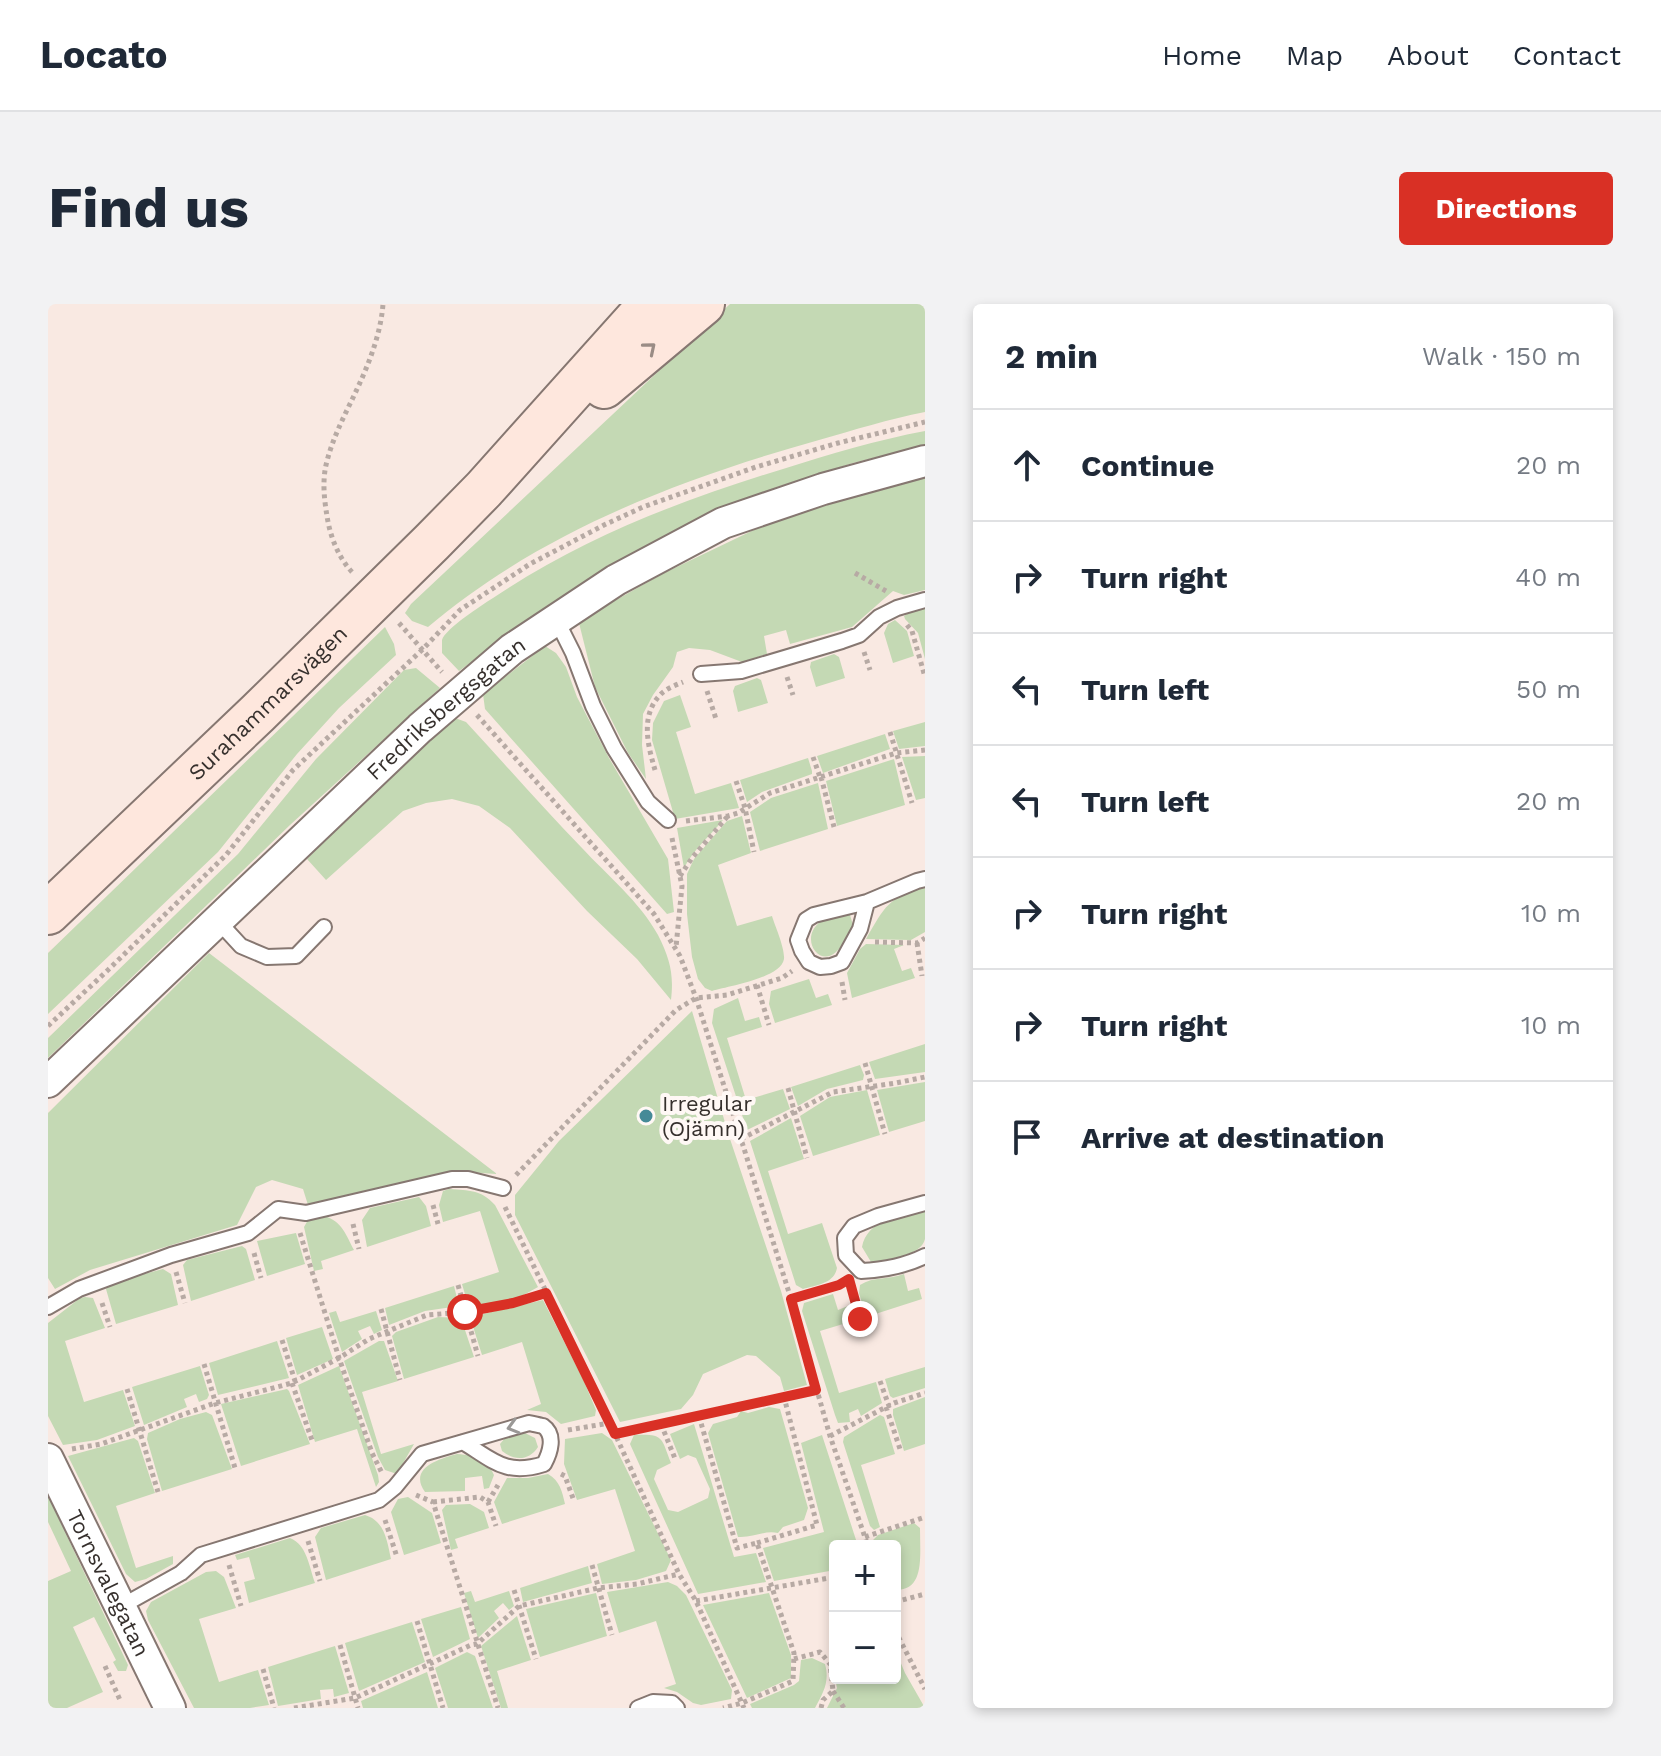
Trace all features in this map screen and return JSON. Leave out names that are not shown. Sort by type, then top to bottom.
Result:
[{"type":"main road","name":"Surahammarsvägen","points":[[48,913],[269,703],[432,542],[484,489],[650,304]]},
{"type":"main road","name":"Surahammarsvägen","points":[[484,489],[703,304]]},
{"type":"street","name":"Fredriksbergsgatan","points":[[48,1082],[420,728],[512,649],[616,580],[723,523],[823,489],[925,461]]},
{"type":"street","name":"Tornsvalegatan","points":[[55,1455],[120,1607],[170,1708]]},
{"type":"lane","points":[[701,674],[741,671],[842,641],[859,635],[879,617],[897,608],[925,600]]},
{"type":"lane","points":[[556,618],[614,748],[648,802],[674,821]]},
{"type":"lane","points":[[867,902],[860,929],[842,962],[820,967],[809,962],[798,940],[806,920],[814,915],[867,902],[925,879]]},
{"type":"lane","points":[[217,920],[241,946],[267,957],[296,956],[324,927]]},
{"type":"lane","points":[[48,1307],[79,1289],[171,1255],[248,1233],[278,1209],[306,1213],[452,1179],[468,1179],[503,1188]]},
{"type":"lane","points":[[925,1203],[854,1226],[845,1238],[846,1255],[861,1271],[876,1271],[925,1256]]},
{"type":"lane","points":[[120,1607],[181,1573],[201,1555],[379,1500],[395,1487],[422,1454],[463,1442],[529,1423],[542,1426],[549,1434],[551,1451],[544,1464],[528,1469],[511,1469],[463,1442]]},
{"type":"lane","points":[[638,1708],[653,1702],[672,1703],[677,1708]]},
{"type":"path","points":[[352,572],[339,555],[329,529],[324,495],[325,471],[344,414],[359,386],[382,321],[383,304]]},
{"type":"path","points":[[48,1026],[226,855],[293,770],[422,650],[460,610],[530,564],[643,507],[756,467],[925,422]]},
{"type":"path","points":[[855,573],[893,594],[900,618],[912,631],[925,677]]},
{"type":"path","points":[[399,623],[446,676]]},
{"type":"path","points":[[474,712],[654,914],[680,956],[741,1139],[830,1436],[866,1540]]},
{"type":"path","points":[[890,732],[912,803]]},
{"type":"path","points":[[674,821],[728,816],[770,793],[896,753],[925,750]]},
{"type":"path","points":[[813,757],[834,827]]},
{"type":"path","points":[[736,781],[754,852]]},
{"type":"path","points":[[680,876],[728,816]]},
{"type":"path","points":[[854,941],[917,943],[925,938]]},
{"type":"path","points":[[917,943],[922,976]]},
{"type":"path","points":[[743,1705],[696,1601],[679,1574],[610,1423],[506,1210],[503,1188],[676,1010],[696,998],[727,995],[782,978],[809,962]]},
{"type":"path","points":[[757,985],[769,1025]]},
{"type":"path","points":[[865,1063],[885,1134]]},
{"type":"path","points":[[741,1139],[833,1092],[925,1077]]},
{"type":"path","points":[[788,1088],[807,1158]]},
{"type":"path","points":[[171,1255],[185,1303]]},
{"type":"path","points":[[791,1299],[839,1285],[849,1279],[860,1319]]},
{"type":"path","points":[[458,1285],[478,1356]]},
{"type":"path","points":[[55,1455],[101,1444],[215,1403],[294,1382],[387,1331],[427,1315],[465,1312],[546,1293]]},
{"type":"path","points":[[381,1309],[400,1380]]},
{"type":"path","points":[[282,1340],[313,1443]]},
{"type":"path","points":[[204,1364],[235,1468]]},
{"type":"path","points":[[880,1381],[901,1452]]},
{"type":"path","points":[[127,1389],[158,1492]]},
{"type":"path","points":[[615,1434],[816,1390]]},
{"type":"path","points":[[830,1436],[887,1407],[925,1393]]},
{"type":"path","points":[[699,1416],[737,1548],[817,1525],[784,1397]]},
{"type":"path","points":[[549,1434],[610,1423]]},
{"type":"path","points":[[661,1424],[676,1461]]},
{"type":"path","points":[[544,1464],[565,1476],[574,1501]]},
{"type":"path","points":[[433,1502],[480,1497],[488,1502],[496,1526]]},
{"type":"path","points":[[379,1500],[397,1557]]},
{"type":"path","points":[[865,1537],[925,1517]]},
{"type":"path","points":[[303,1525],[320,1581]]},
{"type":"path","points":[[723,1708],[743,1705],[793,1681],[794,1653],[757,1543]]},
{"type":"path","points":[[225,1548],[241,1606]]},
{"type":"path","points":[[592,1565],[612,1635]]},
{"type":"path","points":[[294,1708],[355,1698],[477,1644],[519,1606],[679,1574]]},
{"type":"path","points":[[696,1601],[829,1578]]},
{"type":"path","points":[[514,1590],[536,1659]]},
{"type":"path","points":[[901,1600],[925,1594]]},
{"type":"path","points":[[417,1621],[443,1708]]},
{"type":"path","points":[[901,1642],[925,1689]]},
{"type":"path","points":[[340,1645],[358,1708]]},
{"type":"path","points":[[794,1659],[820,1652],[829,1660]]},
{"type":"path","points":[[105,1666],[120,1700]]},
{"type":"path","points":[[263,1669],[274,1708]]},
{"type":"path","points":[[833,1684],[833,1691],[844,1708]]},
{"type":"path","points":[[821,1708],[823,1700],[833,1691]]},
{"type":"green space","points":[[730,304],[925,304],[925,412],[767,455],[664,491],[564,536],[517,563],[471,593],[428,627],[412,621],[405,613],[411,604]]},
{"type":"green space","points":[[925,431],[925,445],[777,487],[685,526],[604,570],[459,671],[442,653],[445,635],[464,618],[527,577],[597,539],[745,481],[854,448]]},
{"type":"green space","points":[[925,478],[925,590],[904,595],[893,591],[852,627],[790,644],[786,630],[764,636],[767,654],[742,662],[710,650],[689,648],[677,652],[673,667],[643,714],[642,745],[646,779],[628,753],[595,687],[579,623],[662,574],[760,527],[838,501]]},
{"type":"green space","points":[[925,609],[925,659],[918,633],[904,616]]},
{"type":"green space","points":[[895,620],[907,631],[914,656],[893,663],[884,633],[888,624]]},
{"type":"green space","points":[[385,627],[396,655],[339,708],[297,754],[218,852],[48,1014],[48,953]]},
{"type":"green space","points":[[545,646],[556,653],[566,667],[577,697],[609,758],[668,859],[674,912],[667,914],[485,709],[483,694]]},
{"type":"green space","points":[[834,654],[839,657],[845,678],[816,687],[811,662]]},
{"type":"green space","points":[[416,668],[440,688],[290,825],[48,1058],[48,1038],[238,854],[316,759],[404,670]]},
{"type":"green space","points":[[757,678],[761,680],[768,703],[738,712],[733,691],[735,686]]},
{"type":"green space","points":[[680,695],[691,727],[676,732],[695,794],[731,783],[739,808],[675,819],[652,740],[653,723],[664,701]]},
{"type":"green space","points":[[455,718],[466,722],[642,911],[658,935],[668,959],[671,1000],[637,959],[587,911],[510,828],[479,806],[452,799],[403,811],[326,880],[307,859],[398,767]]},
{"type":"green space","points":[[925,722],[925,746],[899,749],[893,731]]},
{"type":"green space","points":[[885,734],[890,749],[823,773],[817,756]]},
{"type":"green space","points":[[925,756],[925,798],[916,800],[902,757]]},
{"type":"green space","points":[[808,758],[812,774],[762,792],[747,802],[740,780]]},
{"type":"green space","points":[[894,759],[905,805],[837,826],[826,781]]},
{"type":"green space","points":[[818,783],[828,829],[760,851],[750,812],[771,798]]},
{"type":"green space","points":[[742,816],[751,853],[718,865],[737,926],[772,916],[784,959],[781,966],[764,976],[712,991],[698,979],[692,957],[687,914],[687,874],[694,859],[727,821]]},
{"type":"green space","points":[[723,820],[697,849],[684,868],[677,828]]},
{"type":"green space","points":[[925,886],[925,932],[911,940],[866,939],[878,918],[895,899]]},
{"type":"green space","points":[[844,913],[850,915],[853,925],[843,943],[830,956],[818,954],[811,943],[814,929],[820,922]]},
{"type":"green space","points":[[866,944],[904,945],[894,949],[902,971],[911,968],[915,978],[852,998],[847,973]]},
{"type":"green space","points":[[209,953],[497,1174],[452,1171],[308,1205],[303,1189],[272,1180],[256,1187],[237,1225],[90,1270],[55,1289],[48,1278],[48,1113]]},
{"type":"green space","points":[[809,979],[816,998],[828,994],[832,1005],[775,1023],[769,1004],[771,991]]},
{"type":"green space","points":[[738,998],[745,1021],[759,1017],[762,1027],[727,1038],[746,1100],[783,1089],[790,1109],[747,1130],[712,1023],[714,1009]]},
{"type":"green space","points":[[692,1011],[729,1136],[781,1291],[807,1385],[784,1391],[780,1377],[756,1356],[747,1355],[703,1374],[693,1395],[681,1409],[620,1422],[515,1215],[515,1195],[559,1141]]},
{"type":"green space","points":[[925,1044],[925,1072],[875,1079],[869,1062]]},
{"type":"green space","points":[[860,1065],[863,1080],[827,1089],[798,1106],[791,1087]]},
{"type":"green space","points":[[925,1082],[925,1121],[889,1132],[877,1090]]},
{"type":"green space","points":[[867,1090],[880,1135],[813,1156],[800,1116],[830,1097]]},
{"type":"green space","points":[[791,1118],[804,1159],[768,1171],[788,1234],[822,1223],[837,1268],[828,1281],[803,1289],[796,1285],[750,1141]]},
{"type":"green space","points":[[443,1191],[479,1193],[495,1205],[538,1287],[520,1297],[469,1308],[462,1284],[499,1272],[480,1211],[443,1222],[439,1205]]},
{"type":"green space","points":[[419,1197],[426,1206],[431,1226],[367,1247],[362,1220],[370,1208]]},
{"type":"green space","points":[[925,1211],[925,1239],[922,1245],[904,1255],[871,1262],[862,1247],[870,1231],[885,1221]]},
{"type":"green space","points":[[324,1216],[339,1225],[354,1250],[321,1261],[323,1269],[314,1271],[304,1227],[308,1220]]},
{"type":"green space","points":[[296,1233],[305,1264],[267,1276],[257,1241]]},
{"type":"green space","points":[[242,1246],[246,1249],[255,1280],[191,1301],[183,1265],[187,1260]]},
{"type":"green space","points":[[163,1269],[171,1274],[178,1305],[116,1324],[106,1289],[110,1283]]},
{"type":"green space","points":[[904,1274],[908,1291],[919,1288],[922,1299],[866,1317],[859,1293],[860,1285]]},
{"type":"green space","points":[[454,1286],[459,1306],[425,1311],[389,1325],[385,1308]]},
{"type":"green space","points":[[833,1294],[838,1310],[848,1306],[853,1321],[820,1331],[839,1393],[876,1382],[882,1403],[861,1416],[858,1409],[849,1413],[850,1422],[838,1423],[802,1311],[804,1303]]},
{"type":"green space","points":[[85,1297],[93,1298],[105,1328],[65,1341],[84,1402],[123,1390],[135,1426],[97,1440],[63,1445],[48,1416],[48,1323]]},
{"type":"green space","points":[[543,1300],[583,1379],[596,1410],[595,1416],[561,1424],[546,1412],[527,1410],[541,1404],[522,1342],[482,1355],[470,1317]]},
{"type":"green space","points":[[336,1311],[340,1322],[376,1311],[382,1330],[374,1334],[370,1326],[358,1331],[362,1339],[342,1352],[329,1313]]},
{"type":"green space","points":[[438,1317],[461,1318],[474,1357],[404,1379],[392,1336]]},
{"type":"green space","points":[[322,1327],[333,1359],[297,1375],[286,1338]]},
{"type":"green space","points":[[277,1341],[289,1378],[218,1395],[209,1363]]},
{"type":"green space","points":[[384,1341],[398,1381],[362,1392],[381,1454],[414,1444],[397,1474],[385,1470],[378,1457],[344,1361]]},
{"type":"green space","points":[[200,1366],[209,1395],[207,1399],[199,1402],[196,1394],[184,1399],[187,1407],[144,1425],[132,1387]]},
{"type":"green space","points":[[339,1366],[378,1475],[376,1487],[357,1429],[315,1442],[298,1385]]},
{"type":"green space","points":[[925,1367],[925,1388],[893,1398],[890,1396],[885,1379]]},
{"type":"green space","points":[[287,1389],[310,1444],[241,1466],[221,1404]]},
{"type":"green space","points":[[925,1397],[925,1444],[904,1451],[893,1409]]},
{"type":"green space","points":[[769,1407],[780,1409],[808,1508],[804,1520],[783,1527],[778,1533],[738,1537],[708,1433],[713,1424],[737,1417],[741,1411],[748,1413]]},
{"type":"green space","points":[[206,1412],[212,1415],[232,1469],[162,1491],[148,1433]]},
{"type":"green space","points":[[880,1415],[884,1417],[895,1454],[861,1465],[880,1527],[874,1530],[870,1526],[843,1442],[844,1437]]},
{"type":"green space","points":[[694,1424],[734,1557],[756,1553],[766,1582],[698,1594],[630,1444],[634,1435],[651,1435],[663,1442],[671,1463],[657,1470],[654,1479],[668,1510],[678,1512],[708,1498],[710,1489],[696,1458],[688,1455],[680,1459],[670,1434]]},
{"type":"green space","points":[[525,1433],[535,1438],[538,1447],[534,1452],[516,1458],[502,1451],[500,1444],[505,1438]]},
{"type":"green space","points":[[602,1433],[612,1440],[671,1560],[666,1571],[636,1580],[602,1584],[597,1564],[635,1551],[615,1489],[577,1500],[564,1464],[565,1439]]},
{"type":"green space","points":[[822,1435],[856,1540],[829,1540],[829,1571],[774,1581],[763,1548],[824,1532],[801,1443]]},
{"type":"green space","points":[[134,1438],[138,1441],[155,1493],[116,1506],[136,1568],[173,1556],[173,1564],[135,1582],[126,1574],[68,1456]]},
{"type":"green space","points":[[457,1454],[484,1460],[494,1475],[489,1488],[484,1489],[482,1476],[465,1478],[465,1491],[425,1492],[420,1477],[423,1471],[434,1462]]},
{"type":"green space","points":[[548,1474],[558,1483],[565,1504],[502,1524],[494,1502],[507,1478]]},
{"type":"green space","points":[[48,1496],[128,1665],[126,1671],[118,1671],[113,1662],[116,1660],[94,1617],[73,1627],[103,1692],[67,1708],[48,1708],[48,1581],[71,1571],[48,1522]]},
{"type":"green space","points":[[408,1497],[432,1513],[441,1543],[404,1555],[391,1512],[398,1499]]},
{"type":"green space","points":[[470,1504],[484,1512],[489,1528],[455,1539],[458,1548],[451,1550],[442,1510],[446,1505]]},
{"type":"green space","points":[[365,1515],[381,1527],[391,1559],[326,1580],[315,1537],[321,1528]]},
{"type":"green space","points":[[914,1523],[920,1528],[919,1570],[912,1585],[901,1589],[901,1540],[873,1540],[878,1535]]},
{"type":"green space","points":[[290,1538],[304,1551],[315,1583],[249,1603],[244,1582],[255,1579],[249,1557],[237,1560],[235,1555]]},
{"type":"green space","points":[[588,1566],[592,1583],[523,1602],[520,1588]]},
{"type":"green space","points":[[216,1571],[224,1577],[236,1608],[199,1619],[219,1682],[258,1670],[269,1705],[194,1708],[148,1620],[146,1611],[151,1602],[206,1572]]},
{"type":"green space","points":[[668,1582],[686,1595],[732,1690],[731,1699],[701,1705],[664,1688],[676,1684],[656,1621],[619,1633],[607,1592]]},
{"type":"green space","points":[[471,1591],[475,1602],[509,1591],[514,1606],[509,1610],[503,1603],[494,1611],[499,1618],[478,1638],[464,1593]]},
{"type":"green space","points":[[596,1593],[607,1636],[540,1657],[526,1609]]},
{"type":"green space","points":[[769,1593],[791,1655],[791,1678],[747,1698],[703,1605]]},
{"type":"green space","points":[[461,1607],[470,1639],[433,1657],[421,1619]]},
{"type":"green space","points":[[517,1616],[531,1660],[497,1671],[508,1708],[501,1708],[481,1646]]},
{"type":"green space","points":[[412,1622],[425,1662],[359,1691],[345,1643]]},
{"type":"green space","points":[[335,1646],[349,1693],[334,1697],[333,1689],[320,1690],[321,1699],[278,1706],[268,1667]]},
{"type":"green space","points":[[467,1652],[475,1656],[493,1708],[448,1708],[435,1668]]},
{"type":"green space","points":[[812,1658],[825,1664],[827,1676],[815,1708],[752,1708],[750,1704],[799,1681],[801,1660]]},
{"type":"green space","points":[[901,1663],[925,1708],[827,1708],[836,1684],[901,1684]]},
{"type":"green space","points":[[427,1672],[438,1708],[363,1708],[361,1701]]},
{"type":"place","name":"Irregular (Ojämn)","points":[[646,1116]]},
{"type":"route","points":[[465,1312],[546,1293],[615,1434],[816,1390],[791,1299],[839,1285],[849,1279],[860,1319]]}]
